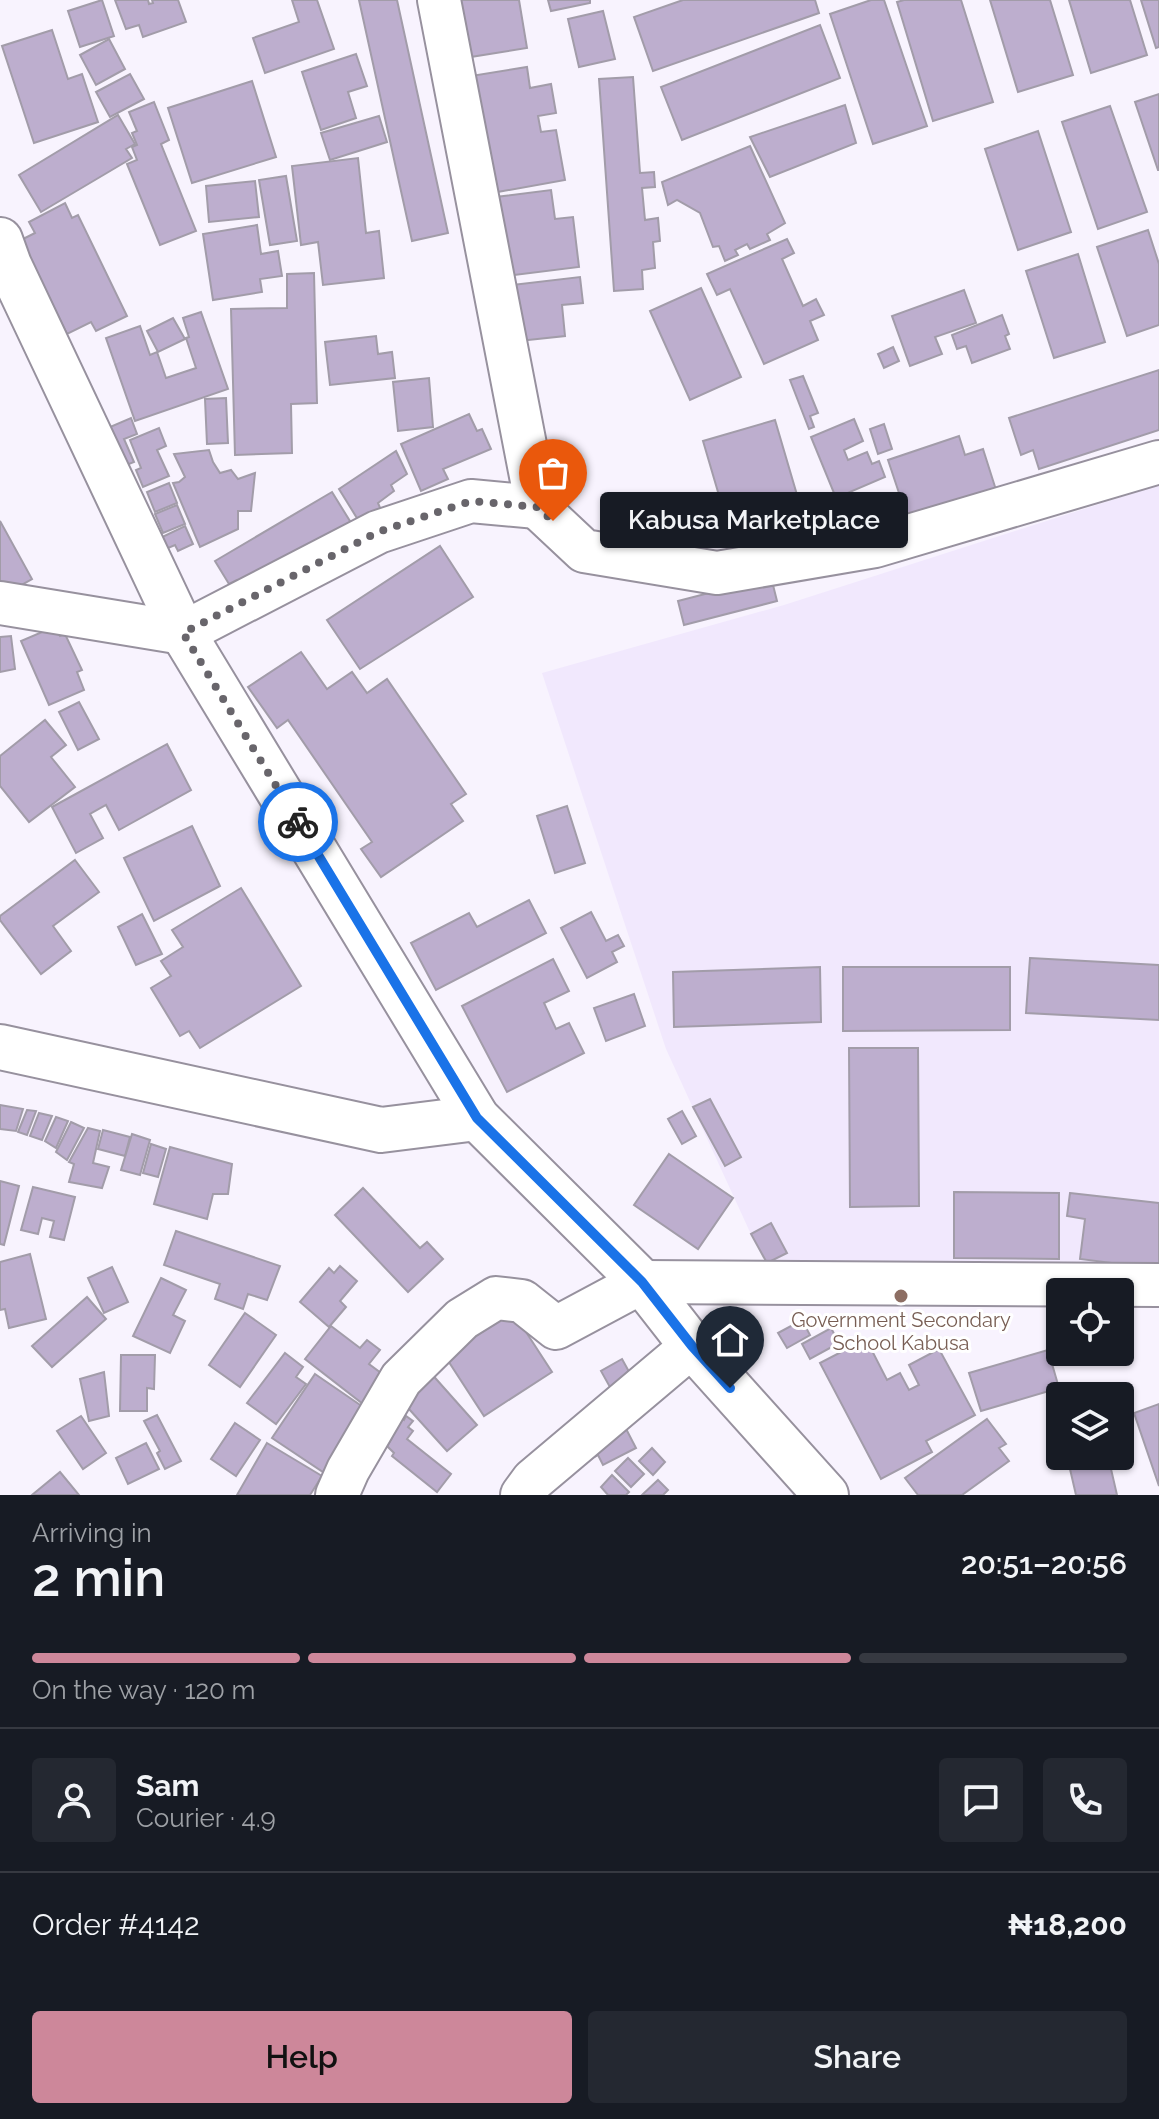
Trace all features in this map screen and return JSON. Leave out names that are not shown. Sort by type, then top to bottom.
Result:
[{"type":"street","points":[[439,0],[537,507],[584,551],[717,573],[875,546],[1159,462]]},
{"type":"street","points":[[0,240],[183,633],[477,1118],[642,1282],[692,1346],[826,1495]]},
{"type":"street","points":[[0,603],[183,633],[378,532],[471,501],[537,507]]},
{"type":"street","points":[[0,1047],[381,1130],[477,1118]]},
{"type":"street","points":[[337,1495],[348,1470],[401,1379],[462,1319],[496,1298],[522,1301],[556,1328],[642,1282],[1159,1285]]},
{"type":"street","points":[[522,1495],[533,1480],[692,1346]]},
{"type":"shaded area","points":[[1159,485],[1159,1284],[1134,1283],[1134,1278],[1047,1278],[767,1263],[666,1049],[542,673],[784,605]]},
{"type":"building","points":[[102,0],[114,36],[80,47],[68,11]]},
{"type":"building","points":[[115,0],[148,0],[149,4],[153,3],[152,0],[178,0],[186,22],[143,37],[139,25],[126,29]]},
{"type":"building","points":[[292,0],[317,0],[334,49],[265,73],[253,38],[299,22]]},
{"type":"building","points":[[359,0],[397,0],[448,233],[412,241]]},
{"type":"building","points":[[448,0],[519,0],[527,48],[458,59]]},
{"type":"building","points":[[548,0],[590,0],[590,3],[551,11]]},
{"type":"building","points":[[683,0],[815,0],[819,13],[653,71],[634,17]]},
{"type":"building","points":[[871,0],[884,0],[927,126],[873,144],[830,14]]},
{"type":"building","points":[[961,0],[993,102],[933,121],[897,2]]},
{"type":"building","points":[[990,0],[1050,0],[1073,75],[1018,92]]},
{"type":"building","points":[[1069,0],[1130,0],[1147,55],[1091,73]]},
{"type":"building","points":[[1141,0],[1159,0],[1159,47],[1156,48]]},
{"type":"building","points":[[603,11],[615,59],[579,67],[568,19]]},
{"type":"building","points":[[820,25],[840,78],[682,140],[661,87]]},
{"type":"building","points":[[52,30],[68,79],[82,74],[98,122],[34,143],[2,46]]},
{"type":"building","points":[[109,39],[125,69],[96,85],[80,55]]},
{"type":"building","points":[[356,54],[367,86],[348,92],[356,118],[321,130],[302,72]]},
{"type":"building","points":[[527,67],[530,88],[551,84],[556,113],[538,116],[541,132],[556,130],[565,180],[492,193],[471,76]]},
{"type":"building","points":[[130,74],[144,99],[110,117],[96,92]]},
{"type":"building","points":[[633,77],[640,173],[654,172],[655,187],[642,188],[645,220],[658,218],[660,241],[653,242],[655,268],[642,270],[643,289],[614,291],[599,79]]},
{"type":"building","points":[[252,81],[276,157],[192,183],[168,108]]},
{"type":"building","points":[[1159,94],[1159,170],[1158,170],[1135,102]]},
{"type":"building","points":[[154,102],[169,140],[161,144],[196,231],[160,245],[127,164],[137,160],[132,147],[137,145],[132,133],[137,131],[129,112]]},
{"type":"building","points":[[845,105],[856,143],[770,177],[750,137]]},
{"type":"building","points":[[1110,106],[1147,212],[1098,229],[1062,122]]},
{"type":"building","points":[[118,115],[135,144],[126,149],[132,158],[41,212],[19,175]]},
{"type":"building","points":[[379,116],[387,142],[330,160],[321,133]]},
{"type":"building","points":[[1038,131],[1071,232],[1018,250],[985,149]]},
{"type":"building","points":[[750,146],[785,223],[767,234],[770,240],[750,249],[747,244],[735,250],[738,255],[725,261],[719,246],[713,247],[700,213],[677,200],[668,205],[662,182]]},
{"type":"building","points":[[358,158],[366,233],[379,231],[384,278],[323,285],[318,242],[301,245],[292,166]]},
{"type":"building","points":[[286,176],[297,241],[270,245],[259,180]]},
{"type":"building","points":[[255,181],[259,217],[209,222],[206,186]]},
{"type":"building","points":[[551,190],[555,219],[573,217],[579,267],[498,277],[496,197]]},
{"type":"building","points":[[65,203],[72,218],[78,215],[127,316],[96,331],[91,322],[67,334],[21,240],[35,233],[29,222]]},
{"type":"building","points":[[257,225],[261,254],[278,251],[282,276],[260,279],[262,292],[213,300],[203,234]]},
{"type":"building","points":[[1148,230],[1159,264],[1159,325],[1127,336],[1097,247]]},
{"type":"building","points":[[787,239],[794,253],[782,259],[803,306],[816,299],[824,315],[810,321],[818,340],[764,364],[730,289],[717,295],[707,274]]},
{"type":"building","points":[[1078,254],[1105,342],[1054,358],[1026,271]]},
{"type":"building","points":[[314,273],[317,403],[291,404],[292,453],[235,455],[231,309],[287,308],[287,274]]},
{"type":"building","points":[[580,277],[583,303],[562,305],[565,336],[510,342],[504,286]]},
{"type":"building","points":[[701,288],[741,377],[690,400],[650,311]]},
{"type":"building","points":[[964,290],[976,323],[935,337],[942,354],[910,366],[892,316]]},
{"type":"building","points":[[201,312],[228,389],[135,421],[106,338],[140,326],[150,355],[157,352],[166,378],[196,368],[183,318]]},
{"type":"building","points":[[1002,315],[1009,334],[1005,336],[1010,349],[972,363],[966,346],[957,349],[952,335]]},
{"type":"building","points":[[173,318],[185,339],[158,352],[147,331]]},
{"type":"building","points":[[376,336],[378,354],[392,352],[395,378],[330,385],[325,342]]},
{"type":"building","points":[[893,347],[899,361],[884,368],[878,354]]},
{"type":"building","points":[[1159,370],[1159,430],[1039,469],[1033,450],[1021,455],[1009,418]]},
{"type":"building","points":[[803,376],[818,413],[810,416],[814,427],[809,429],[790,380]]},
{"type":"building","points":[[429,378],[433,427],[398,431],[393,382]]},
{"type":"building","points":[[226,398],[228,443],[207,444],[205,399]]},
{"type":"building","points":[[469,414],[477,431],[482,429],[491,449],[443,469],[448,479],[421,491],[401,444]]},
{"type":"building","points":[[131,418],[137,434],[124,439],[134,462],[119,468],[103,430]]},
{"type":"building","points":[[854,419],[863,441],[844,450],[848,460],[867,452],[872,464],[879,461],[885,477],[836,498],[811,437]]},
{"type":"building","points":[[775,420],[810,539],[738,560],[703,441]]},
{"type":"building","points":[[884,424],[892,449],[878,454],[870,429]]},
{"type":"building","points":[[159,428],[166,446],[157,450],[169,476],[143,487],[136,470],[141,468],[130,440]]},
{"type":"building","points":[[959,436],[965,455],[983,449],[997,493],[909,523],[888,460]]},
{"type":"building","points":[[209,450],[220,473],[231,470],[238,479],[255,473],[251,511],[238,511],[238,529],[200,547],[173,483],[185,477],[174,454]]},
{"type":"building","points":[[396,451],[407,474],[391,485],[394,491],[378,503],[381,510],[360,523],[339,489]]},
{"type":"building","points":[[169,483],[177,503],[155,512],[147,492]]},
{"type":"building","points":[[332,492],[353,526],[244,590],[237,580],[229,584],[215,561]]},
{"type":"building","points":[[177,505],[185,524],[163,533],[155,514]]},
{"type":"building","points":[[0,521],[32,579],[0,597]]},
{"type":"building","points":[[185,526],[193,544],[178,551],[175,545],[161,551],[156,540]]},
{"type":"building","points":[[440,546],[473,597],[360,669],[327,620]]},
{"type":"building","points":[[771,577],[777,601],[684,625],[678,601]]},
{"type":"building","points":[[56,626],[60,636],[65,634],[82,670],[77,672],[84,690],[49,705],[21,641]]},
{"type":"building","points":[[11,636],[15,669],[0,672],[0,637]]},
{"type":"building","points":[[301,652],[327,689],[352,672],[367,693],[387,679],[466,794],[451,804],[463,821],[381,877],[361,849],[372,842],[288,720],[277,728],[248,687]]},
{"type":"building","points":[[79,702],[99,739],[78,750],[59,712]]},
{"type":"building","points":[[45,720],[66,745],[51,757],[75,787],[29,822],[0,786],[0,756]]},
{"type":"building","points":[[167,744],[191,790],[119,830],[106,805],[90,814],[103,838],[76,853],[52,807]]},
{"type":"building","points":[[567,806],[585,863],[555,873],[537,816]]},
{"type":"building","points":[[192,826],[220,886],[154,921],[124,858]]},
{"type":"building","points":[[75,860],[99,892],[53,926],[71,951],[41,974],[0,916]]},
{"type":"building","points":[[241,888],[301,986],[200,1048],[189,1031],[180,1036],[151,988],[171,976],[161,961],[183,947],[172,930]]},
{"type":"building","points":[[529,900],[546,933],[436,990],[411,943],[469,913],[477,927]]},
{"type":"building","points":[[591,912],[606,941],[618,935],[624,946],[612,952],[617,962],[587,978],[561,928]]},
{"type":"building","points":[[142,914],[162,954],[136,965],[118,927]]},
{"type":"building","points":[[1030,958],[1159,965],[1159,1020],[1026,1013]]},
{"type":"building","points":[[553,959],[569,991],[544,1003],[556,1029],[569,1023],[584,1053],[507,1092],[462,1006]]},
{"type":"building","points":[[820,967],[821,1022],[674,1027],[673,972]]},
{"type":"building","points":[[843,967],[1010,967],[1010,1030],[843,1031]]},
{"type":"building","points":[[634,994],[645,1026],[606,1041],[594,1008]]},
{"type":"building","points":[[849,1048],[918,1048],[919,1206],[850,1207]]},
{"type":"building","points":[[710,1099],[741,1157],[725,1166],[693,1107]]},
{"type":"building","points":[[0,1105],[23,1109],[16,1131],[0,1129]]},
{"type":"building","points":[[27,1110],[36,1111],[27,1135],[18,1132]]},
{"type":"building","points":[[682,1111],[696,1136],[682,1144],[668,1119]]},
{"type":"building","points":[[39,1113],[52,1116],[42,1140],[30,1136]]},
{"type":"building","points":[[56,1117],[68,1121],[56,1148],[45,1141]]},
{"type":"building","points":[[71,1122],[84,1128],[67,1160],[56,1152]]},
{"type":"building","points":[[88,1128],[100,1131],[93,1163],[109,1167],[102,1188],[69,1182],[74,1164],[69,1162]]},
{"type":"building","points":[[103,1130],[130,1137],[125,1156],[98,1149]]},
{"type":"building","points":[[132,1134],[150,1140],[140,1175],[121,1170]]},
{"type":"building","points":[[151,1144],[166,1149],[158,1177],[143,1173]]},
{"type":"building","points":[[170,1147],[232,1164],[228,1194],[213,1194],[207,1219],[154,1204]]},
{"type":"building","points":[[669,1154],[733,1198],[698,1249],[634,1205]]},
{"type":"building","points":[[0,1181],[19,1186],[4,1245],[0,1244]]},
{"type":"building","points":[[33,1187],[75,1197],[64,1240],[50,1237],[54,1221],[42,1218],[38,1234],[21,1230]]},
{"type":"building","points":[[363,1188],[420,1248],[427,1242],[443,1259],[408,1292],[335,1215]]},
{"type":"building","points":[[954,1192],[1059,1193],[1059,1259],[954,1258]]},
{"type":"building","points":[[1070,1193],[1159,1203],[1159,1269],[1080,1259],[1085,1219],[1067,1216]]},
{"type":"building","points":[[771,1223],[787,1253],[767,1263],[751,1234]]},
{"type":"building","points":[[176,1231],[280,1266],[267,1300],[248,1294],[243,1309],[215,1299],[220,1284],[164,1265]]},
{"type":"building","points":[[30,1254],[46,1319],[9,1328],[5,1309],[0,1310],[0,1262]]},
{"type":"building","points":[[340,1266],[357,1281],[340,1301],[346,1307],[329,1327],[300,1302],[329,1268],[334,1273]]},
{"type":"building","points":[[112,1267],[128,1302],[104,1313],[88,1278]]},
{"type":"building","points":[[161,1278],[186,1290],[173,1315],[185,1321],[170,1353],[133,1336]]},
{"type":"building","points":[[87,1297],[106,1319],[52,1367],[32,1346]]},
{"type":"building","points":[[513,1312],[552,1372],[484,1416],[445,1356]]},
{"type":"building","points":[[245,1313],[276,1335],[240,1387],[209,1365]]},
{"type":"building","points":[[802,1320],[810,1335],[787,1348],[778,1333]]},
{"type":"building","points":[[331,1326],[360,1348],[367,1340],[380,1350],[369,1364],[385,1376],[363,1404],[305,1359]]},
{"type":"building","points":[[831,1328],[839,1343],[810,1359],[802,1344]]},
{"type":"building","points":[[866,1339],[887,1380],[900,1373],[909,1390],[919,1385],[909,1365],[939,1349],[975,1415],[926,1441],[932,1452],[881,1479],[820,1363]]},
{"type":"building","points":[[1046,1351],[1046,1366],[1053,1366],[1057,1382],[1046,1382],[1046,1392],[981,1411],[969,1373]]},
{"type":"building","points":[[285,1353],[303,1367],[296,1377],[306,1384],[276,1424],[247,1403]]},
{"type":"building","points":[[121,1355],[155,1355],[154,1389],[147,1388],[147,1411],[120,1411]]},
{"type":"building","points":[[622,1359],[632,1377],[611,1389],[601,1371]]},
{"type":"building","points":[[429,1371],[477,1425],[447,1451],[399,1398]]},
{"type":"building","points":[[104,1372],[109,1416],[89,1421],[80,1379]]},
{"type":"building","points":[[315,1374],[366,1409],[323,1472],[272,1438]]},
{"type":"building","points":[[1159,1404],[1159,1486],[1134,1413]]},
{"type":"building","points":[[395,1413],[404,1420],[406,1416],[413,1421],[408,1427],[413,1431],[407,1439],[451,1474],[437,1492],[392,1456],[394,1453],[387,1446],[392,1438],[382,1430]]},
{"type":"building","points":[[157,1415],[181,1461],[165,1469],[157,1453],[160,1451],[144,1421]]},
{"type":"building","points":[[81,1416],[106,1453],[83,1469],[57,1431]]},
{"type":"building","points":[[987,1419],[1006,1444],[999,1448],[1009,1461],[962,1495],[918,1495],[905,1478]]},
{"type":"building","points":[[622,1421],[636,1448],[603,1465],[598,1455],[573,1468]]},
{"type":"building","points":[[235,1423],[260,1440],[236,1476],[211,1459]]},
{"type":"building","points":[[146,1443],[159,1469],[128,1484],[116,1458]]},
{"type":"building","points":[[267,1443],[322,1476],[310,1495],[237,1495]]},
{"type":"building","points":[[652,1448],[665,1462],[653,1475],[639,1461]]},
{"type":"building","points":[[628,1458],[644,1474],[631,1487],[615,1471]]},
{"type":"building","points":[[1070,1470],[1111,1470],[1117,1495],[1076,1495]]},
{"type":"building","points":[[60,1472],[79,1495],[32,1495]]},
{"type":"building","points":[[612,1475],[629,1492],[626,1495],[608,1495],[601,1487]]},
{"type":"building","points":[[658,1480],[668,1490],[663,1495],[642,1495]]},
{"type":"way so far","points":[[298,822],[183,633],[378,532],[471,501],[537,507],[553,521]]},
{"type":"place","name":"Kabusa Marketplace","points":[[553,521]]},
{"type":"place","name":"Government Secondary School Kabusa","points":[[901,1296]]},
{"type":"route","points":[[298,822],[477,1118],[642,1282],[692,1346],[730,1388]]}]
